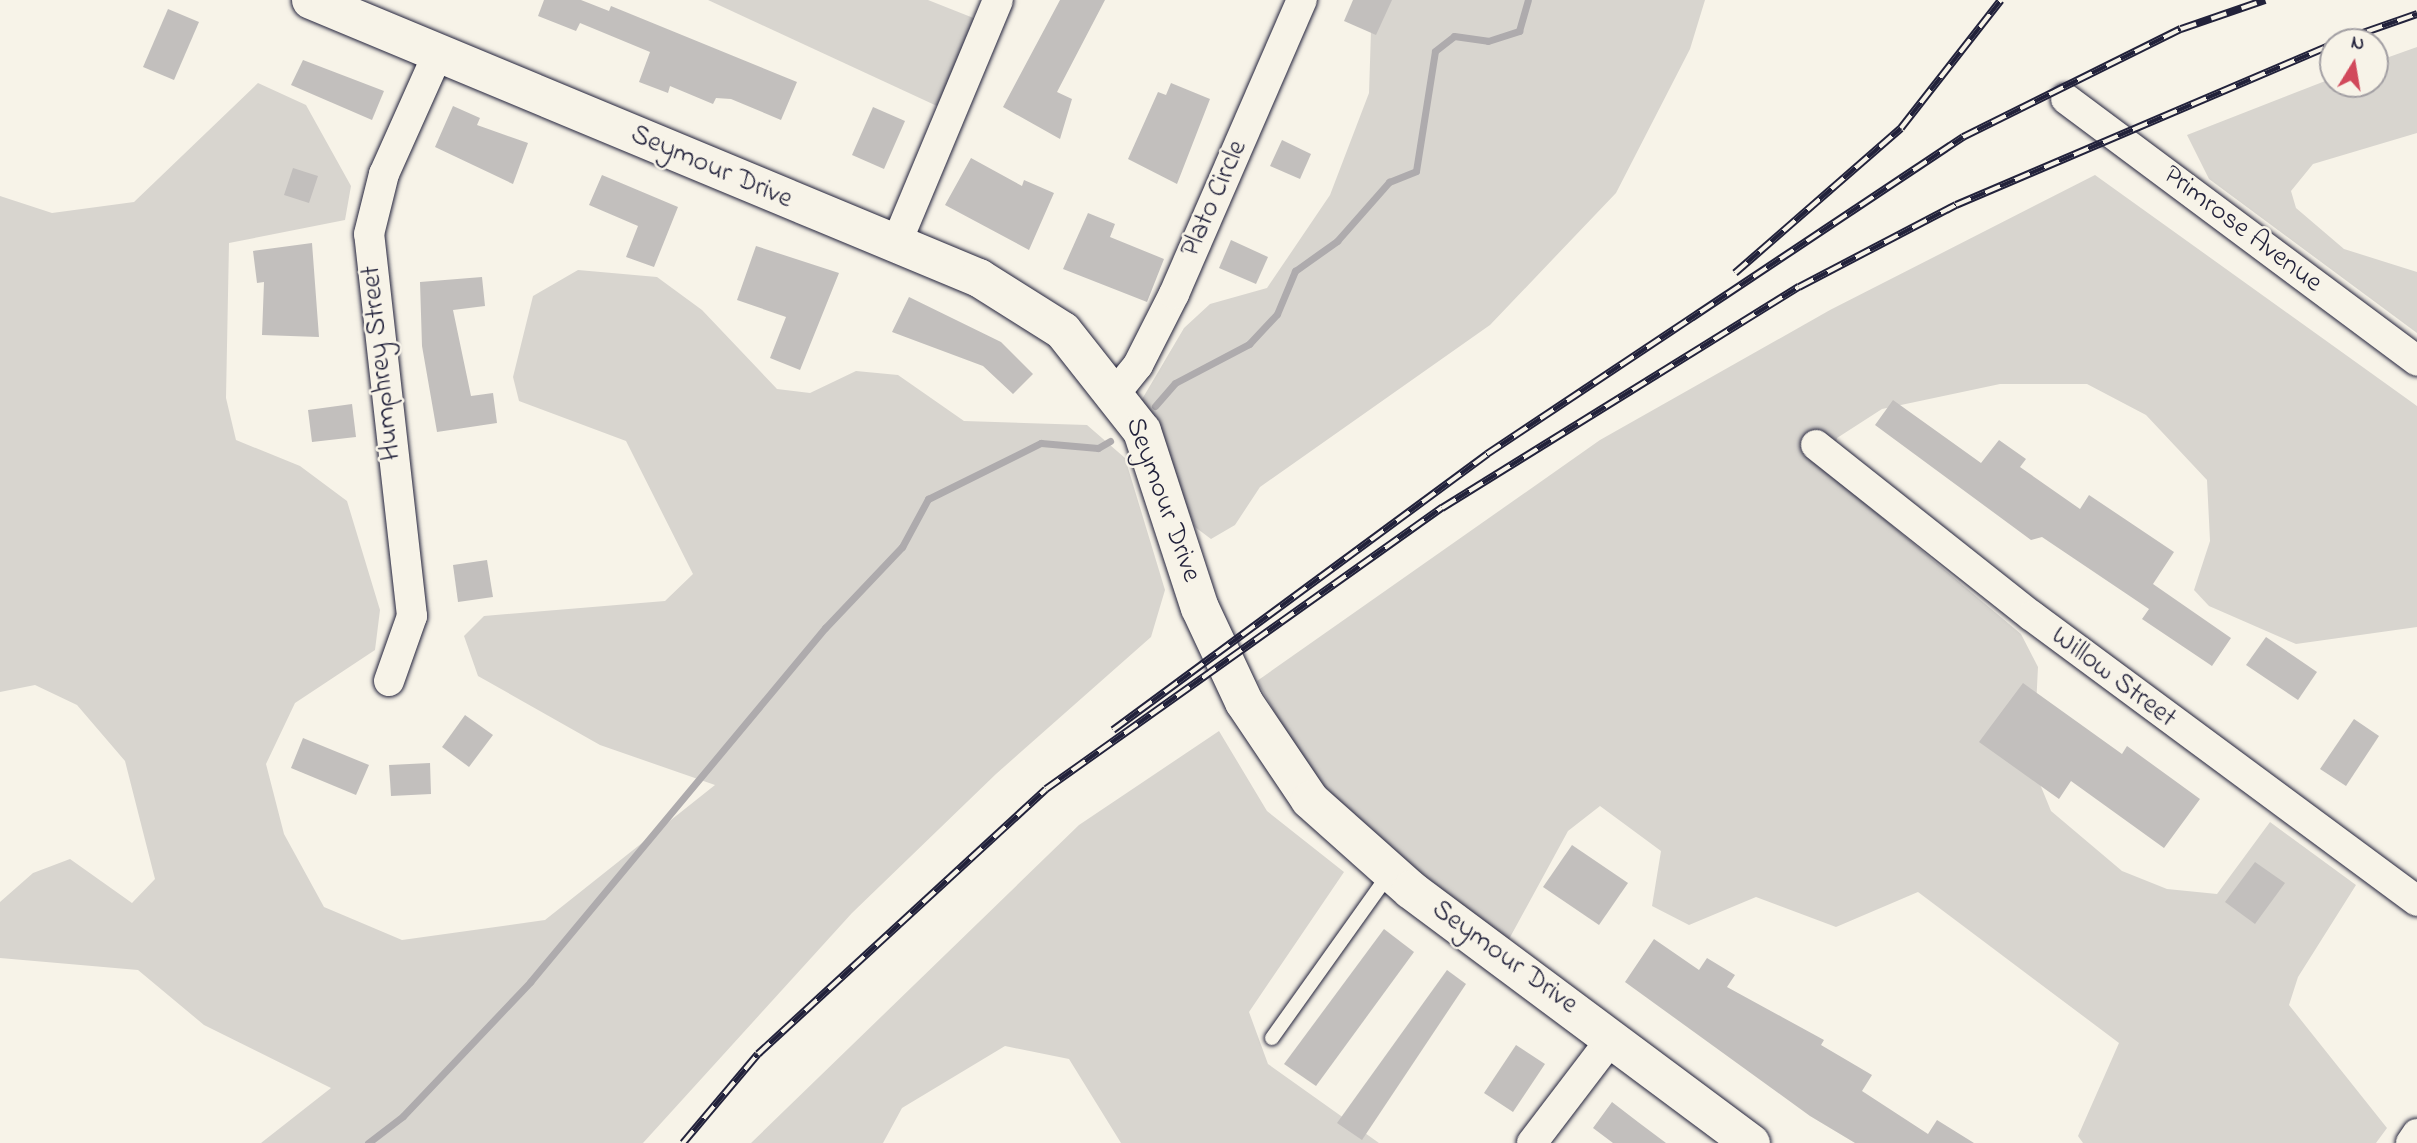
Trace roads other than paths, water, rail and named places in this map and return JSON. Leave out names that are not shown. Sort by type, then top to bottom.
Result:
[{"type":"street","name":"Seymour Drive","points":[[311,0],[979,278],[1044,316],[1117,391],[1142,431],[1200,608],[1244,702],[1310,800],[1390,873],[1751,1143]]},
{"type":"street","points":[[896,244],[998,0]]},
{"type":"street","name":"Plato Circle","points":[[1117,391],[1138,365],[1174,294],[1302,0]]},
{"type":"street","name":"Humphrey Street","points":[[389,681],[412,616],[369,234],[384,174],[438,53]]},
{"type":"street","name":"Primrose Avenue","points":[[2066,99],[2417,361]]},
{"type":"street","name":"Willow Street","points":[[1816,445],[2032,616],[2417,901]]},
{"type":"street","points":[[1532,1143],[1612,1038]]},
{"type":"street","points":[[2411,1143],[2417,1134]]},
{"type":"lane","points":[[1272,1038],[1390,873]]},
{"type":"waterway","points":[[1155,406],[1175,383],[1249,344],[1277,314],[1295,271],[1337,241],[1389,182],[1416,171],[1435,51],[1454,36],[1488,41],[1519,31],[1528,0]]},
{"type":"waterway","points":[[368,1143],[403,1116],[530,982],[825,628],[902,547],[928,499],[1041,443],[1098,448],[1110,441]]},
{"type":"railway","points":[[1735,273],[1901,128],[2001,0]]},
{"type":"railway","points":[[1113,730],[1487,454],[1963,137],[2181,29],[2265,0]]},
{"type":"railway","points":[[2377,28],[2417,14]]},
{"type":"railway","points":[[683,1143],[758,1054],[1046,789],[1442,508],[1799,287],[1956,205],[2319,50]]}]
